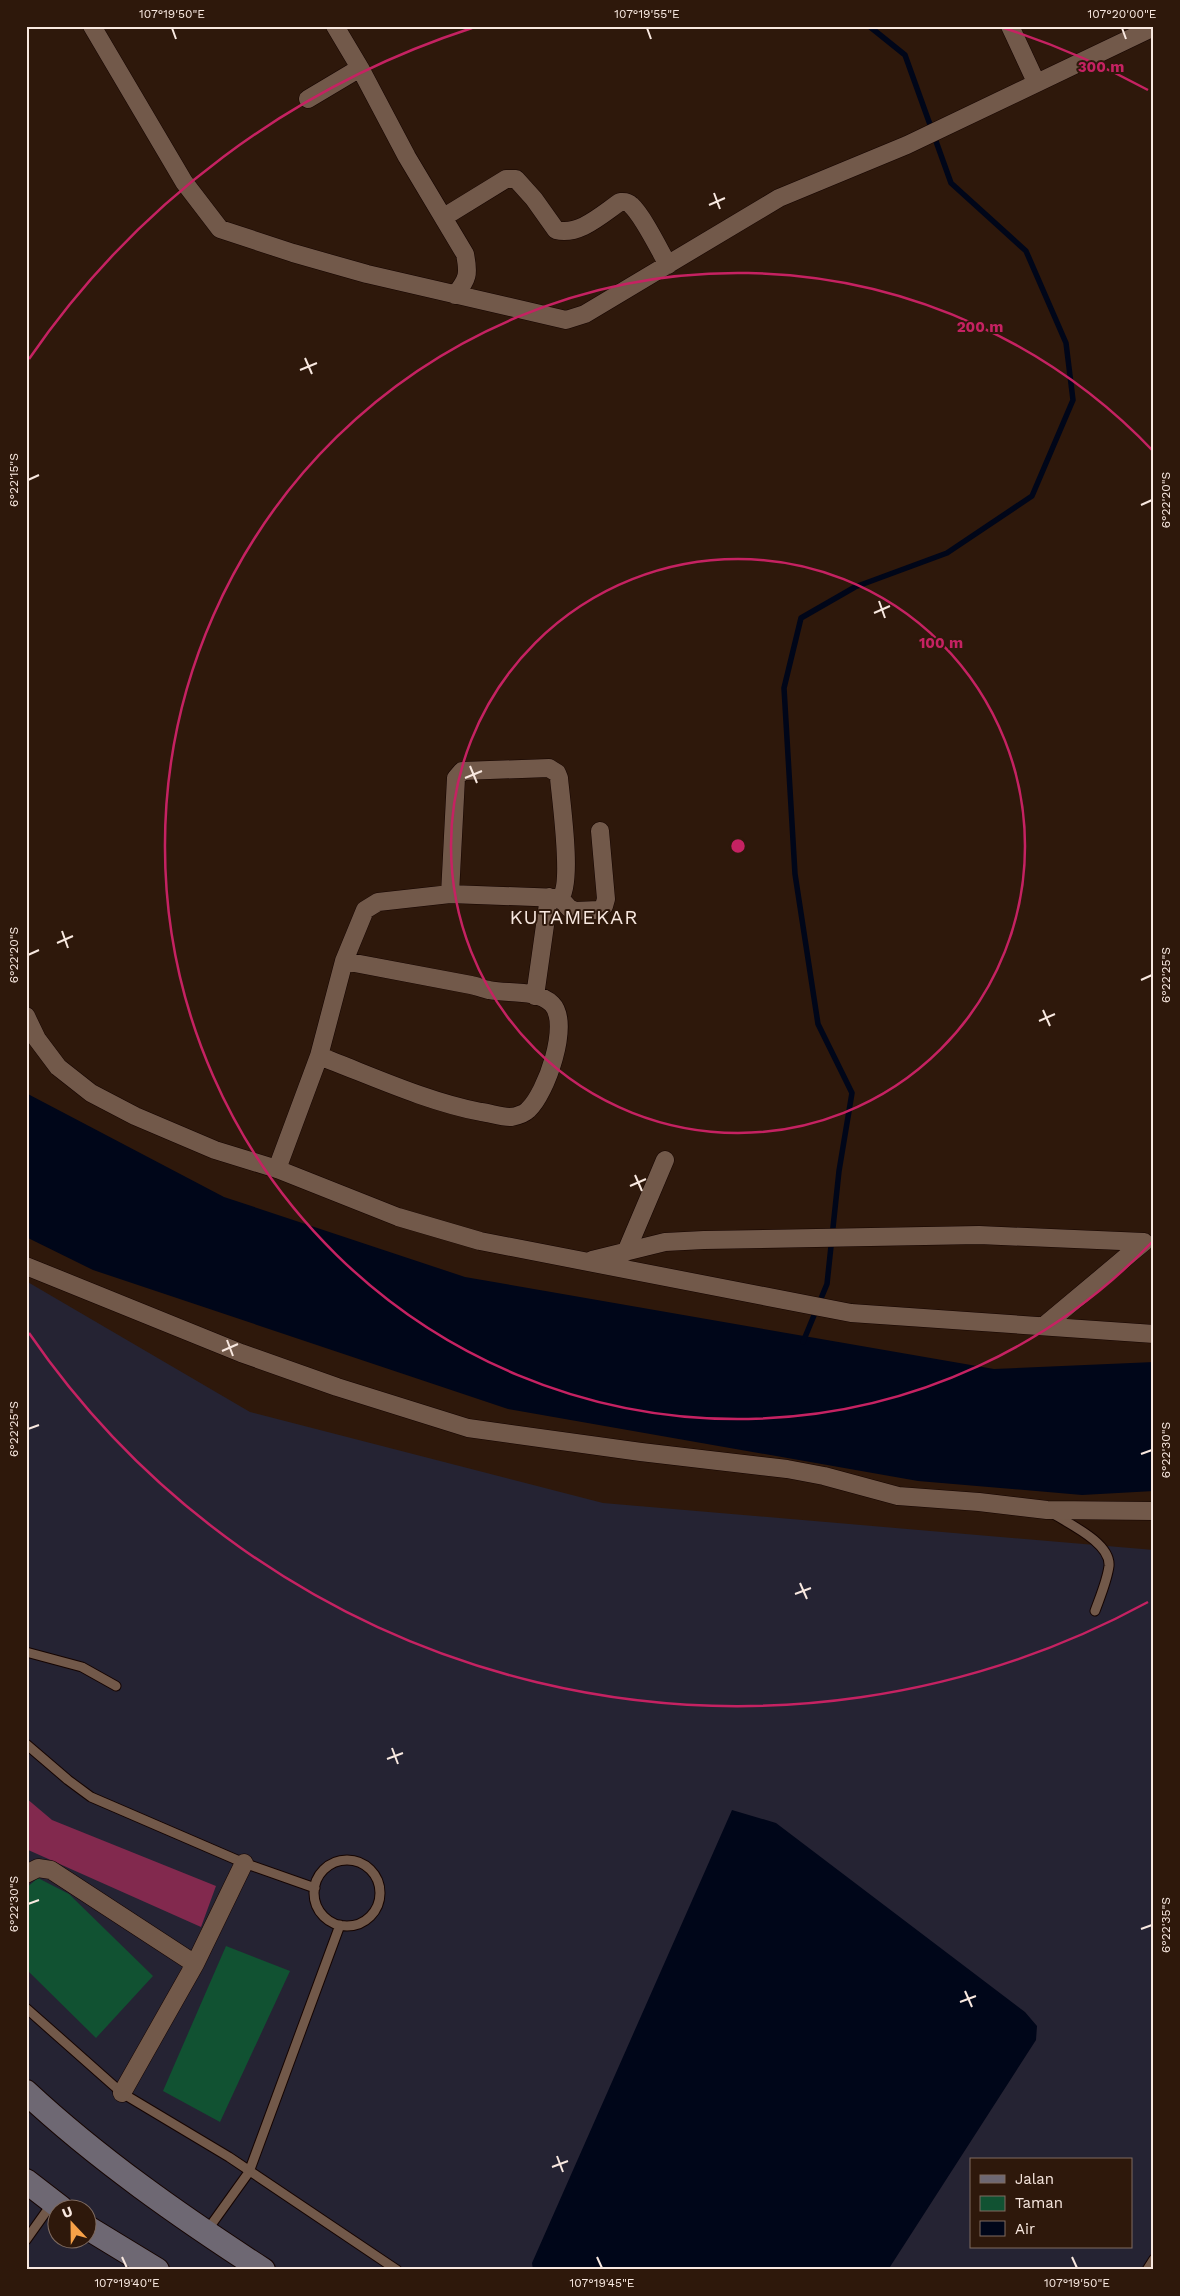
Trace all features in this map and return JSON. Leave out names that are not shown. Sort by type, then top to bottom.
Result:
[{"type":"street","points":[[92,26],[184,182],[220,229],[302,256],[455,295],[566,320],[585,314],[779,198],[907,145],[1154,27]]},
{"type":"street","points":[[335,26],[360,68],[407,157],[465,254],[468,266],[466,281],[455,295]]},
{"type":"street","points":[[1010,26],[1036,82]]},
{"type":"street","points":[[308,100],[360,68]]},
{"type":"street","points":[[444,217],[506,179],[516,179],[523,185],[556,230],[563,232],[575,231],[620,202],[626,202],[631,205],[640,218],[668,265]]},
{"type":"street","points":[[277,1169],[319,1056],[344,961],[365,910],[378,902],[450,894],[555,897],[565,891],[565,834],[557,773],[549,768],[462,771],[459,774],[456,778],[450,894]]},
{"type":"street","points":[[555,897],[575,911],[599,910],[604,906],[606,899],[600,831]]},
{"type":"street","points":[[534,996],[555,897]]},
{"type":"street","points":[[319,1056],[456,1107],[509,1117],[519,1116],[528,1110],[543,1088],[553,1061],[560,1028],[557,1014],[552,1004],[534,996],[490,990],[344,961]]},
{"type":"street","points":[[26,1016],[37,1039],[58,1067],[91,1093],[135,1116],[215,1150],[277,1169],[398,1217],[480,1241],[851,1313],[1154,1334]]},
{"type":"street","points":[[626,1252],[665,1160]]},
{"type":"street","points":[[584,1262],[665,1242],[704,1240],[979,1235],[1149,1239]]},
{"type":"street","points":[[1046,1326],[1149,1239]]},
{"type":"street","points":[[26,1266],[241,1353],[337,1387],[468,1428],[641,1452],[787,1469],[824,1476],[898,1496],[980,1502],[1047,1510],[1154,1511]]},
{"type":"street","points":[[122,2093],[195,1964],[244,1863]]},
{"type":"street","points":[[26,1874],[38,1868],[51,1870],[195,1964]]},
{"type":"street","points":[[26,2092],[61,2124],[206,2233],[263,2270]]},
{"type":"street","points":[[26,2181],[48,2199]]},
{"type":"street","points":[[98,2234],[157,2270]]},
{"type":"lane","points":[[1047,1510],[1086,1535],[1107,1553],[1109,1565],[1095,1611]]},
{"type":"lane","points":[[26,1652],[82,1667],[116,1686]]},
{"type":"lane","points":[[26,1744],[91,1797],[244,1863],[315,1888]]},
{"type":"lane","points":[[338,1861],[356,1861],[372,1870],[380,1887],[380,1896],[373,1913],[358,1924],[340,1925],[320,1911],[314,1896],[315,1888],[323,1871],[338,1861]]},
{"type":"lane","points":[[206,2233],[249,2172],[340,1925]]},
{"type":"lane","points":[[26,2008],[122,2093],[229,2157],[397,2270]]},
{"type":"lane","points":[[26,2240],[48,2216]]},
{"type":"lane","points":[[1147,2270],[1154,2259]]},
{"type":"shaded area","points":[[26,1281],[250,1412],[603,1503],[1154,1550],[1154,2270],[26,2270]]},
{"type":"green space","points":[[38,1878],[69,1894],[153,1976],[96,2038],[26,1969],[26,1888]]},
{"type":"green space","points":[[226,1946],[290,1971],[220,2122],[163,2091]]},
{"type":"water","points":[[26,1093],[224,1197],[465,1277],[994,1369],[1154,1362],[1154,1491],[1082,1495],[918,1481],[508,1409],[93,1270],[26,1237]]},
{"type":"water","points":[[732,1810],[776,1823],[1025,2012],[1037,2026],[1036,2040],[888,2270],[533,2270],[532,2263]]},
{"type":"building","points":[[26,1798],[52,1820],[216,1886],[201,1927],[26,1849]]},
{"type":"waterway","points":[[662,26],[706,26]]},
{"type":"waterway","points":[[803,1342],[827,1284],[839,1171],[852,1093],[818,1024],[795,874],[784,688],[801,618],[855,587],[947,553],[1032,496],[1073,400],[1066,343],[1026,251],[951,183],[905,55],[869,26]]},
{"type":"district","name":"KUTAMEKAR","points":[[574,917]]}]
